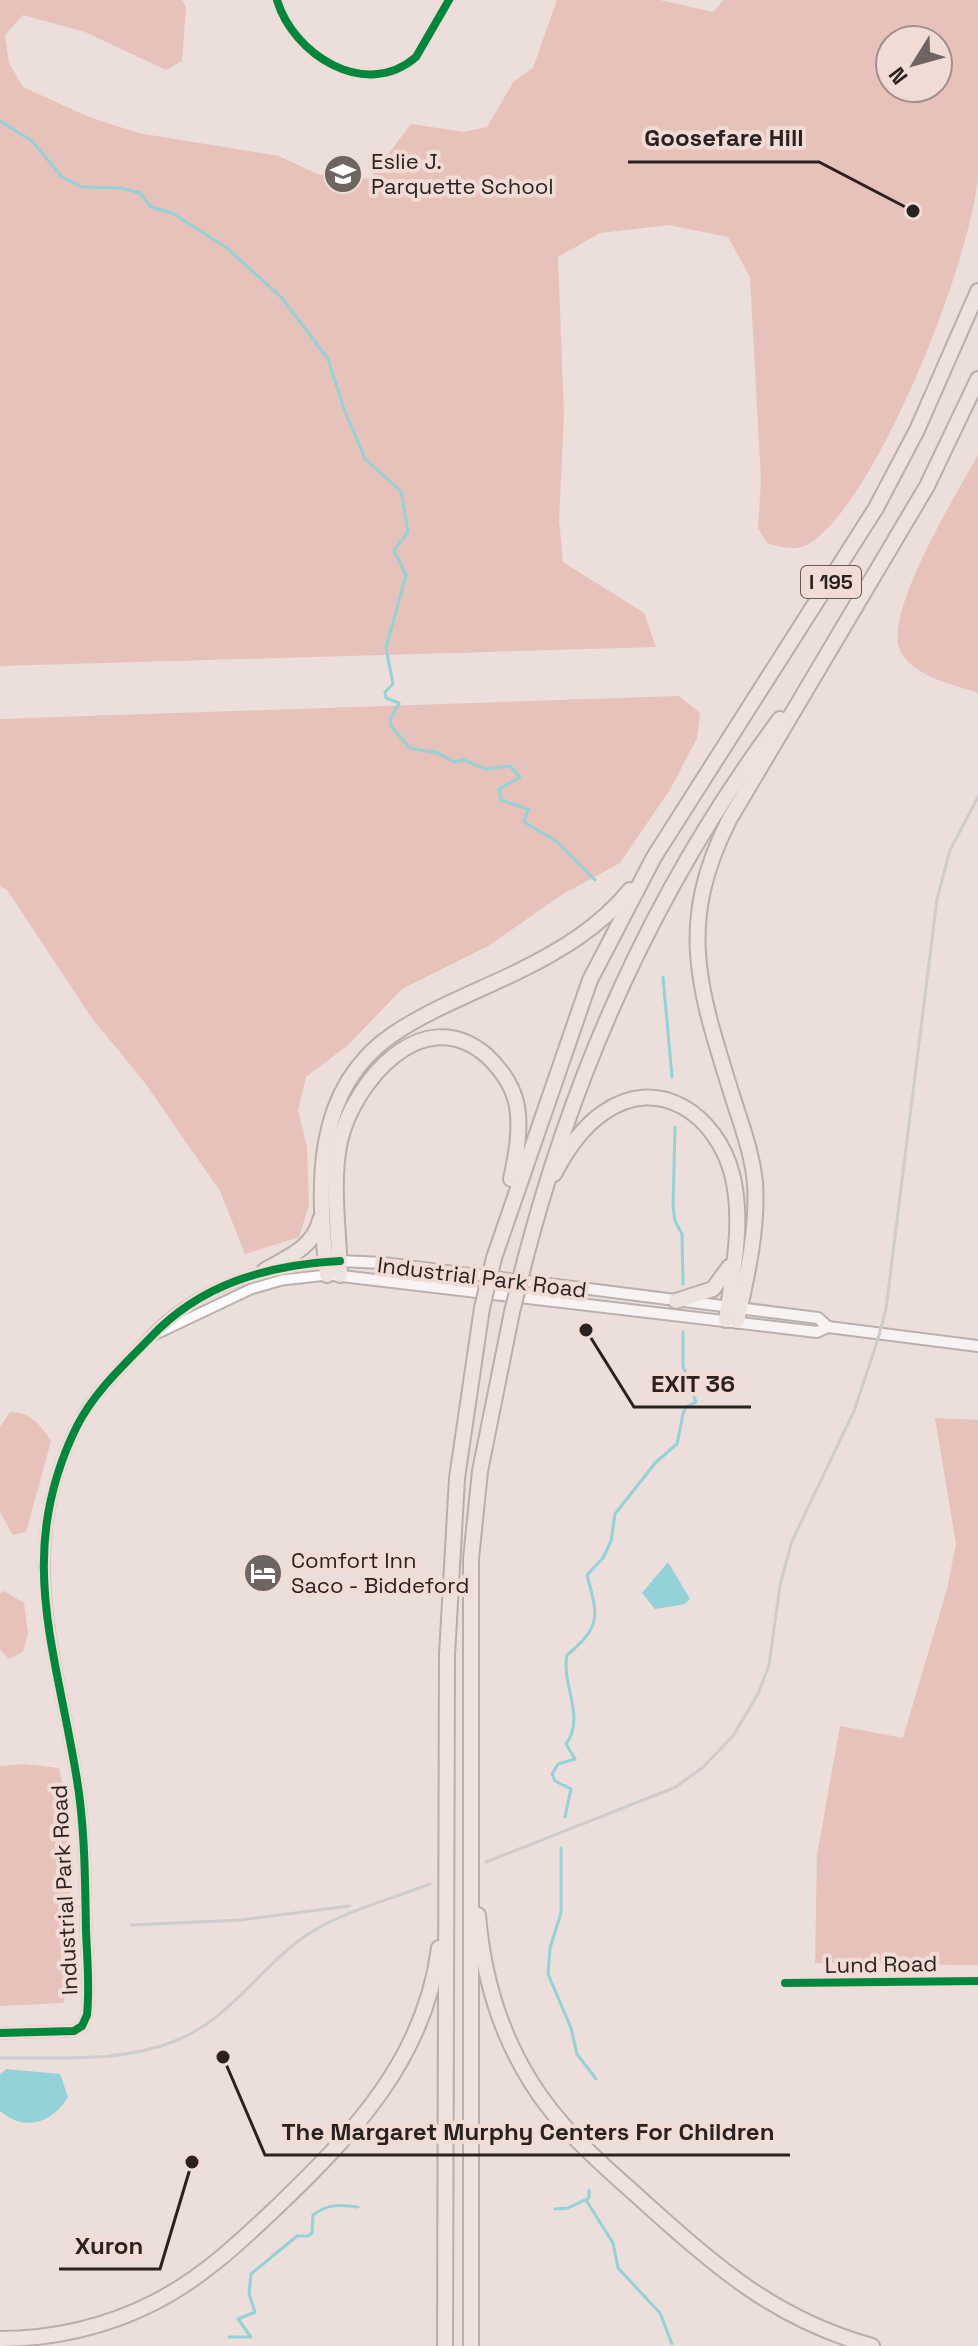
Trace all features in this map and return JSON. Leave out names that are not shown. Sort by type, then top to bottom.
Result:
[{"type":"highway","name":"I 195","points":[[444,1908],[447,1655],[455,1510],[463,1430],[482,1308],[494,1258],[590,980],[654,857],[732,730],[789,648],[868,522],[917,430],[978,291]]},
{"type":"highway","name":"I 195","points":[[472,1834],[471,1559],[480,1471],[512,1312],[554,1153],[594,1048],[659,908],[697,841],[758,748],[832,648],[927,486],[978,379]]},
{"type":"highway","points":[[733,1313],[750,1256],[755,1184],[746,1139],[702,997],[697,961],[698,911],[709,864],[729,820],[832,648]]},
{"type":"highway","points":[[333,1268],[323,1204],[321,1166],[328,1124],[349,1080],[370,1053],[409,1025],[573,942],[610,913],[654,857]]},
{"type":"highway","points":[[333,1268],[338,1158],[350,1110],[370,1077],[391,1056],[410,1046],[433,1040],[449,1040],[480,1051],[505,1077],[517,1106],[515,1161],[494,1258]]},
{"type":"highway","points":[[540,1199],[564,1156],[595,1119],[622,1103],[663,1098],[696,1112],[723,1148],[736,1196],[733,1313]]},
{"type":"highway","points":[[265,1270],[301,1249],[314,1237],[323,1204]]},
{"type":"highway","points":[[676,1301],[702,1294],[719,1283],[727,1273],[735,1248]]},
{"type":"highway","points":[[471,2346],[472,1834]]},
{"type":"highway","points":[[472,1834],[482,1949],[495,2007],[519,2062],[557,2119],[582,2146],[740,2285],[809,2326],[872,2346]]},
{"type":"highway","points":[[444,1908],[445,2346]]},
{"type":"highway","points":[[0,2339],[85,2328],[134,2312],[169,2295],[222,2257],[333,2153],[371,2109],[403,2056],[430,1985],[444,1908]]},
{"type":"main road","name":"Industrial Park Road","points":[[333,1268],[383,1263],[676,1301],[817,1332],[828,1327],[978,1346]]},
{"type":"main road","name":"Industrial Park Road","points":[[333,1268],[733,1313]]},
{"type":"street","points":[[277,0],[284,21],[307,47],[337,69],[363,75],[408,64],[449,0]]},
{"type":"street","name":"Industrial Park Road","points":[[0,2033],[74,2031],[82,2026],[87,2015],[82,1816],[45,1608],[43,1533],[52,1491],[78,1424],[106,1383],[162,1322],[195,1301],[265,1270],[333,1268]]},
{"type":"street","name":"Industrial Park Road","points":[[152,1336],[251,1289],[333,1268]]},
{"type":"street","name":"Lund Road","points":[[785,1983],[978,1981]]},
{"type":"shaded area","points":[[0,0],[182,0],[186,7],[182,61],[166,70],[85,32],[23,15],[5,35],[9,63],[23,87],[89,117],[138,133],[279,156],[317,174],[354,180],[370,178],[411,124],[464,132],[487,127],[514,81],[533,68],[557,0],[660,0],[713,12],[724,0],[978,0],[978,176],[959,262],[941,315],[893,426],[839,515],[813,541],[796,548],[779,546],[767,543],[758,528],[761,480],[750,277],[728,237],[669,225],[600,233],[558,257],[564,415],[559,520],[563,562],[644,613],[656,647],[0,666]]},
{"type":"shaded area","points":[[978,455],[978,693],[917,669],[902,654],[898,637],[901,613],[910,585],[939,524]]},
{"type":"shaded area","points":[[679,696],[700,713],[697,738],[671,788],[620,863],[563,894],[488,946],[402,989],[348,1045],[306,1077],[298,1110],[307,1147],[309,1205],[299,1237],[245,1254],[220,1191],[145,1083],[91,1017],[8,891],[0,886],[0,719]]},
{"type":"shaded area","points":[[10,1412],[29,1417],[51,1441],[26,1532],[13,1535],[0,1512],[0,1427]]},
{"type":"shaded area","points":[[935,1418],[978,1420],[978,1965],[815,1963],[817,1855],[840,1726],[903,1738],[947,1589],[956,1544]]},
{"type":"shaded area","points":[[4,1591],[24,1603],[28,1633],[23,1652],[9,1659],[0,1650],[0,1593]]},
{"type":"shaded area","points":[[24,1764],[59,1768],[69,1815],[71,1982],[63,2003],[0,2006],[0,1766]]},
{"type":"water","points":[[668,1562],[690,1599],[685,1604],[655,1609],[642,1593]]},
{"type":"water","points":[[6,2069],[60,2074],[68,2097],[55,2113],[38,2122],[19,2122],[9,2118],[0,2111],[0,2075]]},
{"type":"waterway","points":[[0,121],[32,141],[62,177],[82,187],[122,188],[140,193],[151,207],[172,213],[227,248],[282,298],[328,359],[365,459],[401,491],[408,532],[394,550],[406,575],[386,648],[393,684],[385,692],[386,698],[399,703],[390,720],[391,726],[410,748],[438,753],[454,762],[464,760],[485,769],[510,766],[520,777],[499,789],[501,800],[528,809],[524,822],[556,841],[595,880]]},
{"type":"waterway","points":[[663,977],[672,1077]]},
{"type":"waterway","points":[[675,1127],[673,1207],[675,1221],[682,1234],[683,1284]]},
{"type":"waterway","points":[[565,1817],[571,1789],[555,1781],[552,1774],[558,1764],[575,1759],[566,1744],[574,1723],[567,1655],[592,1628],[595,1611],[587,1575],[603,1558],[611,1541],[615,1514],[656,1462],[677,1444],[686,1407],[696,1402],[683,1366],[683,1332]]},
{"type":"waterway","points":[[561,1848],[561,1913],[550,1948],[548,1974],[571,2028],[577,2054],[596,2079]]},
{"type":"waterway","points":[[555,2209],[568,2208],[589,2198],[589,2190]]},
{"type":"waterway","points":[[586,2200],[613,2243],[618,2268],[660,2313],[672,2344]]},
{"type":"waterway","points":[[229,2337],[251,2337],[238,2319],[255,2312],[249,2294],[251,2274],[297,2236],[312,2233],[313,2215],[319,2211],[335,2206],[358,2207]]},
{"type":"railway","points":[[486,1862],[676,1787],[703,1767],[733,1736],[758,1694],[769,1665],[780,1585],[792,1541],[854,1411],[886,1309],[937,899],[950,850],[978,797]]},
{"type":"railway","points":[[0,2058],[111,2056],[175,2041],[209,2022],[292,1946],[323,1925],[430,1884]]},
{"type":"railway","points":[[131,1925],[241,1920],[349,1906]]},
{"type":"cycle path","points":[[277,0],[285,20],[298,38],[315,53],[333,65],[354,73],[375,74],[396,69],[416,57],[449,0]]},
{"type":"cycle path","points":[[0,2033],[74,2031],[82,2026],[87,2015],[81,1813],[51,1641],[45,1599],[44,1557],[48,1515],[58,1472],[77,1426],[92,1401],[120,1369],[170,1319],[191,1304],[213,1291],[261,1273],[340,1261]]},
{"type":"cycle path","points":[[785,1983],[978,1981]]},
{"type":"place","name":"Eslie J. Parquette School","points":[[343,174]]},
{"type":"place","name":"Goosefare Hill","points":[[913,211]]},
{"type":"place","name":"EXIT 36","points":[[586,1330]]},
{"type":"place","name":"Comfort Inn Saco - Biddeford","points":[[263,1573]]},
{"type":"place","name":"The Margaret Murphy Centers For Children","points":[[223,2057]]},
{"type":"place","name":"Xuron","points":[[192,2162]]}]
